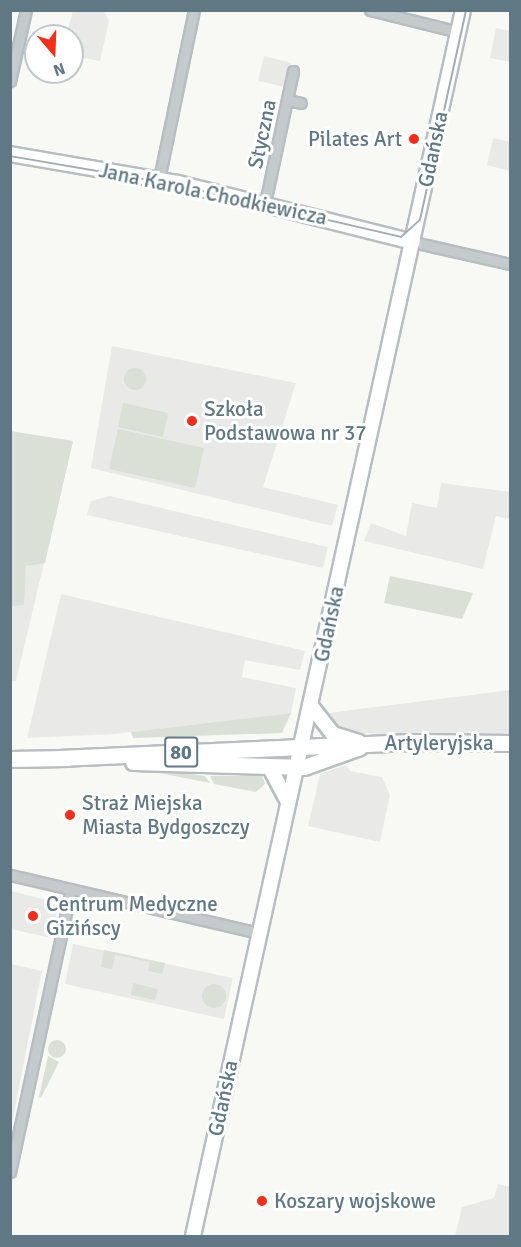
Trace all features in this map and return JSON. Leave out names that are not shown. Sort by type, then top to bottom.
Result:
[{"type":"main road","name":"Artyleryjska","points":[[302,749],[367,743],[510,743]]},
{"type":"main road","name":"Artyleryjska","points":[[298,767],[343,756],[367,743]]},
{"type":"main road","name":"80","points":[[10,759],[302,749]]},
{"type":"main road","name":"80","points":[[59,758],[298,767]]},
{"type":"street","points":[[10,81],[26,10]]},
{"type":"street","points":[[159,179],[194,10]]},
{"type":"street","points":[[370,10],[459,32]]},
{"type":"street","name":"Gdańska","points":[[193,1236],[464,10]]},
{"type":"street","name":"Styczna","points":[[265,203],[293,71]]},
{"type":"street","points":[[287,100],[301,103]]},
{"type":"street","name":"Jana Karola Chodkiewicza","points":[[10,154],[159,179],[265,203],[413,242]]},
{"type":"street","points":[[413,242],[510,264]]},
{"type":"street","points":[[311,706],[333,734],[367,743]]},
{"type":"street","points":[[269,766],[282,783],[288,804]]},
{"type":"street","points":[[10,875],[260,933]]},
{"type":"street","points":[[10,1172],[71,889]]},
{"type":"shaded area","points":[[73,11],[104,11],[109,21],[100,61],[84,58],[84,24],[69,24]]},
{"type":"shaded area","points":[[496,28],[510,31],[510,62],[490,58]]},
{"type":"shaded area","points":[[264,56],[291,63],[286,87],[258,81]]},
{"type":"shaded area","points":[[493,138],[510,142],[510,171],[487,165]]},
{"type":"shaded area","name":"Szkoła Podstawowa nr 37","points":[[112,346],[296,383],[263,487],[338,505],[332,526],[91,468]]},
{"type":"shaded area","points":[[135,368],[143,371],[146,379],[143,387],[135,390],[127,387],[124,379],[127,371]]},
{"type":"shaded area","points":[[123,403],[168,413],[163,437],[118,427]]},
{"type":"shaded area","points":[[118,429],[204,448],[195,488],[109,469]]},
{"type":"shaded area","points":[[10,431],[73,441],[45,563],[26,566],[24,605],[11,606]]},
{"type":"shaded area","points":[[10,432],[73,441],[16,681],[10,681]]},
{"type":"shaded area","points":[[441,483],[510,492],[510,519],[496,516],[483,569],[364,541],[371,523],[406,536],[412,503],[437,508]]},
{"type":"shaded area","points":[[110,496],[328,547],[323,568],[87,515],[91,501]]},
{"type":"shaded area","points":[[390,576],[473,593],[462,619],[384,603]]},
{"type":"shaded area","points":[[61,594],[305,651],[300,670],[245,660],[242,677],[296,688],[291,713],[115,734],[27,738]]},
{"type":"shaded area","points":[[510,690],[510,736],[348,733],[331,722],[328,713]]},
{"type":"shaded area","points":[[291,713],[282,733],[133,738],[131,732]]},
{"type":"shaded area","points":[[346,765],[350,771],[382,777],[390,795],[380,842],[308,826],[320,774]]},
{"type":"shaded area","points":[[160,770],[205,776],[210,783],[159,773]]},
{"type":"shaded area","points":[[262,775],[265,784],[256,792],[214,784],[210,776]]},
{"type":"shaded area","name":"Centrum Medyczne Gizińscy","points":[[11,891],[59,903],[51,938],[11,929]]},
{"type":"shaded area","points":[[73,944],[233,978],[224,1019],[65,984]]},
{"type":"shaded area","points":[[104,950],[165,963],[162,974],[148,971],[150,962],[115,955],[112,969],[101,967]]},
{"type":"shaded area","points":[[10,964],[42,971],[11,1128]]},
{"type":"shaded area","points":[[133,983],[158,989],[155,1000],[131,995]]},
{"type":"shaded area","points":[[214,984],[223,987],[226,996],[223,1005],[214,1008],[205,1005],[202,996],[205,987]]},
{"type":"shaded area","points":[[57,1040],[63,1043],[66,1049],[63,1055],[57,1058],[51,1055],[48,1049],[51,1043]]},
{"type":"shaded area","points":[[48,1056],[59,1062],[41,1098],[39,1097]]},
{"type":"shaded area","points":[[498,1184],[510,1187],[510,1236],[455,1236],[462,1207],[494,1198]]},
{"type":"tram line","points":[[10,156],[168,183],[401,237],[420,220],[466,10]]},
{"type":"place","name":"Pilates Art","points":[[414,139]]},
{"type":"place","name":"Szkoła Podstawowa nr 37","points":[[192,421]]},
{"type":"place","name":"Straż Miejska Miasta Bydgoszczy","points":[[70,815]]},
{"type":"place","name":"Centrum Medyczne Gizińscy","points":[[33,916]]},
{"type":"place","name":"Koszary wojskowe","points":[[262,1201]]}]
